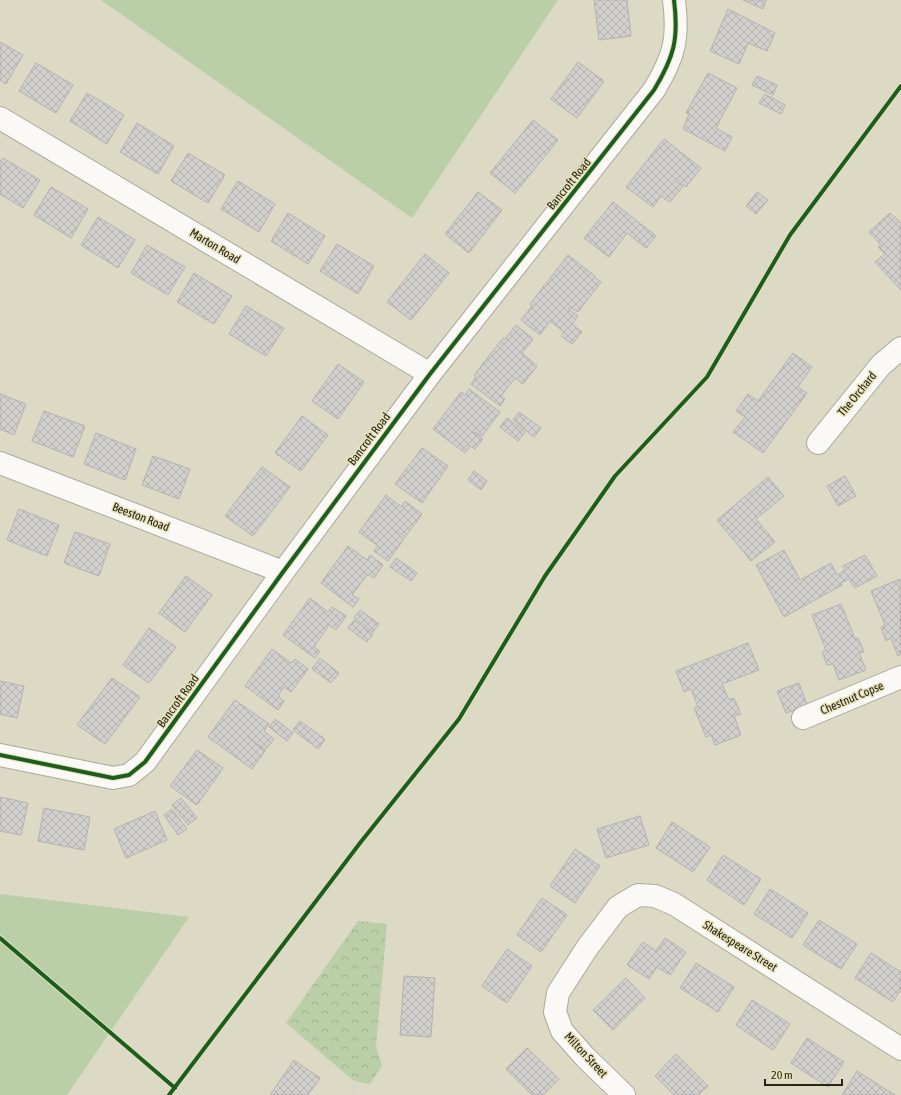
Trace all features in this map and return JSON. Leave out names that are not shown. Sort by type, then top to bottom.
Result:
[{"type":"street","name":"Bancroft Road","points":[[0,756],[103,777],[122,777],[136,772],[145,762],[283,572],[430,374],[654,90],[667,69],[674,48],[676,27],[674,0]]},
{"type":"street","name":"Marton Road","points":[[0,118],[430,374]]},
{"type":"street","name":"The Orchard","points":[[818,444],[881,365],[901,348]]},
{"type":"street","name":"Beeston Road","points":[[0,463],[283,572]]},
{"type":"street","name":"Chestnut Copse","points":[[803,718],[901,677]]},
{"type":"street","name":"Shakespeare Street","points":[[587,948],[618,907],[638,895],[655,896],[674,904],[901,1049]]},
{"type":"street","name":"Milton Street","points":[[587,948],[558,993],[554,1012],[562,1031],[585,1057],[624,1095]]},
{"type":"path","points":[[355,1095],[353,1088],[358,1081]]},
{"type":"green space","points":[[101,0],[558,0],[412,218]]},
{"type":"green space","points":[[0,894],[189,917],[67,1095],[0,1095]]},
{"type":"green space","points":[[358,921],[387,924],[376,1046],[382,1066],[370,1084],[354,1081],[286,1023]]},
{"type":"building","points":[[594,0],[627,0],[631,36],[599,40]]},
{"type":"building","points":[[743,0],[766,0],[763,9]]},
{"type":"building","points":[[728,9],[775,33],[767,51],[748,43],[739,64],[710,51]]},
{"type":"building","points":[[0,42],[23,55],[6,84],[0,80]]},
{"type":"building","points":[[578,62],[604,81],[577,118],[551,99]]},
{"type":"building","points":[[36,63],[73,85],[56,113],[19,91]]},
{"type":"building","points":[[708,73],[737,88],[716,128],[732,137],[725,151],[683,129],[689,114],[686,113]]},
{"type":"building","points":[[757,76],[777,85],[773,95],[752,85]]},
{"type":"building","points":[[87,93],[124,115],[107,144],[70,121]]},
{"type":"building","points":[[765,94],[785,105],[781,114],[759,103]]},
{"type":"building","points":[[533,120],[558,140],[515,193],[490,173]]},
{"type":"building","points":[[137,123],[174,146],[158,174],[120,152]]},
{"type":"building","points":[[664,139],[701,168],[686,187],[676,178],[675,180],[683,186],[670,202],[661,196],[653,207],[626,187]]},
{"type":"building","points":[[188,153],[225,175],[208,203],[171,181]]},
{"type":"building","points":[[3,158],[40,180],[23,208],[0,194],[0,162]]},
{"type":"building","points":[[238,181],[275,204],[259,232],[221,209]]},
{"type":"building","points":[[51,187],[88,209],[71,238],[34,215]]},
{"type":"building","points":[[478,192],[502,210],[469,253],[445,234]]},
{"type":"building","points":[[757,192],[768,200],[756,214],[746,206]]},
{"type":"building","points":[[613,202],[656,236],[646,248],[627,233],[609,257],[584,238]]},
{"type":"building","points":[[288,213],[325,236],[308,264],[271,241]]},
{"type":"building","points":[[890,213],[901,223],[901,290],[875,262],[885,254],[878,247],[881,245],[869,232]]},
{"type":"building","points":[[98,217],[135,240],[118,268],[81,245]]},
{"type":"building","points":[[337,244],[374,266],[358,294],[320,271]]},
{"type":"building","points":[[147,245],[185,267],[168,295],[131,273]]},
{"type":"building","points":[[425,254],[449,273],[411,320],[387,302]]},
{"type":"building","points":[[568,255],[601,282],[578,312],[570,307],[569,309],[578,316],[572,324],[582,332],[572,344],[561,336],[564,332],[550,321],[540,335],[521,320],[532,306],[530,304]]},
{"type":"building","points":[[194,273],[232,296],[214,324],[177,302]]},
{"type":"building","points":[[246,306],[284,328],[266,356],[229,334]]},
{"type":"building","points":[[516,325],[533,339],[522,353],[537,366],[523,384],[515,378],[501,396],[505,399],[500,406],[471,384],[476,377],[474,375],[503,338],[505,339]]},
{"type":"building","points":[[793,353],[812,367],[798,387],[807,393],[763,453],[733,432],[745,417],[736,411],[748,394],[758,401]]},
{"type":"building","points":[[338,364],[364,382],[338,419],[312,401]]},
{"type":"building","points":[[469,389],[500,412],[482,436],[473,432],[483,439],[475,449],[470,446],[465,453],[433,429],[461,392],[465,395]]},
{"type":"building","points":[[0,394],[26,404],[14,435],[0,429]]},
{"type":"building","points":[[44,411],[85,426],[73,457],[32,441]]},
{"type":"building","points":[[519,412],[541,428],[534,437],[513,420]]},
{"type":"building","points":[[302,416],[328,435],[301,471],[275,453]]},
{"type":"building","points":[[507,418],[525,432],[518,441],[500,427]]},
{"type":"building","points":[[96,433],[136,449],[125,480],[84,464]]},
{"type":"building","points":[[422,448],[448,466],[422,503],[395,484]]},
{"type":"building","points":[[153,456],[190,469],[179,499],[142,485]]},
{"type":"building","points":[[262,467],[290,487],[253,536],[225,516]]},
{"type":"building","points":[[474,471],[487,481],[481,490],[468,480]]},
{"type":"building","points":[[845,476],[856,496],[838,506],[827,486]]},
{"type":"building","points":[[768,477],[784,496],[756,519],[775,542],[751,561],[717,520]]},
{"type":"building","points":[[386,495],[401,507],[405,501],[422,514],[405,537],[398,532],[397,534],[404,539],[388,561],[374,551],[378,546],[359,532]]},
{"type":"building","points":[[19,509],[59,525],[47,556],[7,540]]},
{"type":"building","points":[[75,532],[110,544],[99,576],[64,563]]},
{"type":"building","points":[[348,546],[367,560],[370,555],[383,565],[374,578],[368,574],[352,595],[359,599],[353,607],[321,583]]},
{"type":"building","points":[[784,550],[800,580],[831,563],[837,575],[845,570],[843,566],[865,555],[877,576],[855,588],[849,579],[841,583],[842,585],[784,617],[756,565]]},
{"type":"building","points":[[396,558],[417,573],[411,581],[390,567]]},
{"type":"building","points":[[186,576],[212,595],[185,632],[159,613]]},
{"type":"building","points":[[900,579],[901,654],[898,656],[891,638],[886,641],[881,627],[885,625],[871,591]]},
{"type":"building","points":[[310,598],[328,612],[332,607],[346,616],[336,630],[329,625],[314,647],[320,651],[315,658],[283,635]]},
{"type":"building","points":[[841,604],[855,639],[858,638],[864,652],[859,653],[866,670],[839,680],[833,664],[827,665],[822,652],[826,650],[812,615]]},
{"type":"building","points":[[360,610],[379,624],[373,632],[354,618]]},
{"type":"building","points":[[354,620],[373,634],[367,642],[348,628]]},
{"type":"building","points":[[149,628],[176,647],[149,683],[123,665]]},
{"type":"building","points":[[748,643],[759,670],[722,684],[729,700],[734,698],[741,714],[734,716],[741,735],[715,745],[711,735],[706,737],[694,708],[698,707],[691,689],[684,692],[676,671]]},
{"type":"building","points":[[272,649],[291,663],[295,659],[308,669],[291,692],[284,687],[278,696],[284,701],[278,710],[245,686]]},
{"type":"building","points":[[320,658],[339,673],[331,683],[312,669]]},
{"type":"building","points":[[112,678],[140,697],[105,744],[77,725]]},
{"type":"building","points":[[0,681],[24,686],[17,718],[0,714]]},
{"type":"building","points":[[799,683],[807,705],[786,713],[777,691]]},
{"type":"building","points":[[235,700],[269,724],[264,731],[274,739],[265,750],[248,737],[265,751],[252,769],[208,737]]},
{"type":"building","points":[[275,719],[293,733],[287,741],[269,727]]},
{"type":"building","points":[[300,721],[325,739],[318,749],[293,730]]},
{"type":"building","points":[[197,750],[223,768],[197,805],[170,786]]},
{"type":"building","points":[[0,797],[28,803],[21,835],[0,831]]},
{"type":"building","points":[[181,798],[197,818],[188,825],[172,805]]},
{"type":"building","points":[[44,808],[90,817],[84,850],[38,841]]},
{"type":"building","points":[[172,809],[187,829],[178,835],[164,815]]},
{"type":"building","points":[[155,811],[167,840],[126,858],[114,829]]},
{"type":"building","points":[[640,816],[649,845],[606,858],[597,829]]},
{"type":"building","points":[[672,822],[710,847],[693,872],[656,848]]},
{"type":"building","points":[[575,849],[600,866],[575,903],[550,886]]},
{"type":"building","points":[[723,855],[761,879],[744,905],[707,880]]},
{"type":"building","points":[[770,889],[808,913],[792,938],[754,914]]},
{"type":"building","points":[[542,898],[567,915],[541,952],[517,935]]},
{"type":"building","points":[[819,920],[857,944],[841,969],[803,945]]},
{"type":"building","points":[[665,938],[686,952],[670,975],[657,967],[649,979],[627,965],[643,942],[656,951]]},
{"type":"building","points":[[507,949],[532,966],[507,1003],[482,986]]},
{"type":"building","points":[[871,953],[901,972],[901,989],[893,1002],[855,978]]},
{"type":"building","points":[[696,963],[734,987],[718,1012],[680,988]]},
{"type":"building","points":[[404,976],[435,978],[431,1037],[400,1035]]},
{"type":"building","points":[[626,978],[645,998],[613,1030],[593,1010]]},
{"type":"building","points":[[752,1000],[790,1024],[773,1050],[736,1025]]},
{"type":"building","points":[[807,1038],[844,1062],[828,1087],[791,1063]]},
{"type":"building","points":[[527,1048],[559,1079],[543,1095],[532,1095],[506,1069]]},
{"type":"building","points":[[676,1054],[708,1086],[698,1095],[674,1095],[655,1076]]},
{"type":"building","points":[[294,1060],[320,1078],[308,1095],[270,1095]]},
{"type":"building","points":[[857,1071],[895,1095],[842,1095]]},
{"type":"cycle path","points":[[0,755],[113,778],[129,775],[145,762],[283,572],[430,374],[654,90],[666,68],[673,47],[676,26],[674,0]]},
{"type":"cycle path","points":[[169,1095],[360,843],[459,719],[545,576],[615,476],[707,377],[790,235],[901,86]]},
{"type":"cycle path","points":[[0,938],[175,1088]]}]
